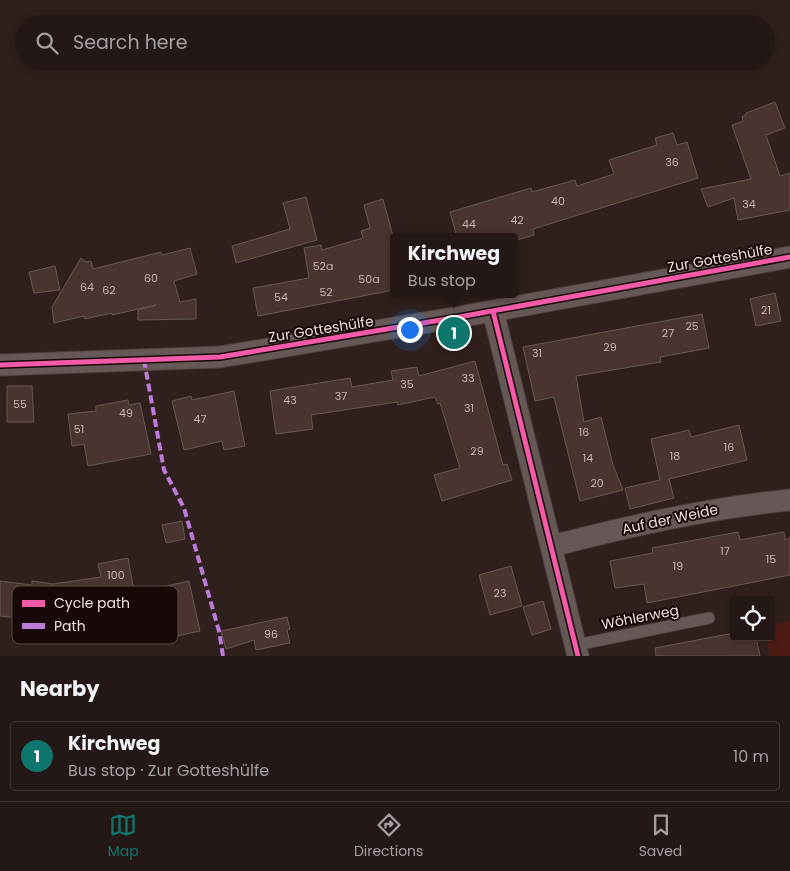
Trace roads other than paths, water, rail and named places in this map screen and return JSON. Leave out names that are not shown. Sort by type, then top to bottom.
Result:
[{"type":"street","name":"Zur Gotteshülfe","points":[[0,365],[220,357],[493,311],[790,257]]},
{"type":"street","points":[[493,311],[577,650]]},
{"type":"street","name":"Auf der Weide","points":[[552,546],[615,530],[732,506],[790,500]]},
{"type":"lane","name":"Wöhlerweg","points":[[577,650],[710,618]]},
{"type":"place","name":"Kirchweg","points":[[454,333]]}]
